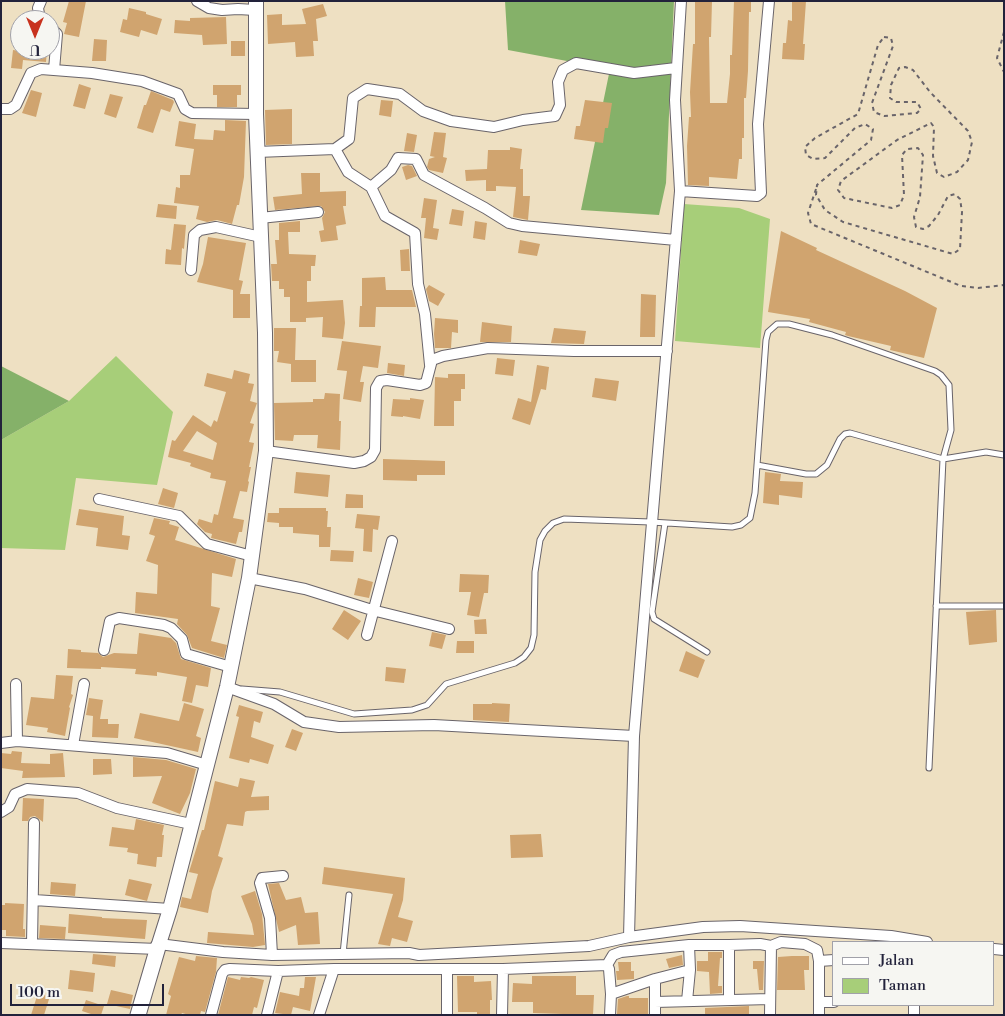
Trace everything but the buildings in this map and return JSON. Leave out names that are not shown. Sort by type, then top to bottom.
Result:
[{"type":"main road","points":[[138,1015],[170,909],[231,667],[249,578],[266,451],[265,333],[257,152],[255,6]]},
{"type":"street","points":[[197,1],[209,8],[222,10],[255,6]]},
{"type":"street","points":[[629,937],[634,736],[680,191],[675,100],[681,1]]},
{"type":"street","points":[[680,191],[757,196],[761,193],[758,124],[769,1]]},
{"type":"street","points":[[54,70],[55,60]]},
{"type":"street","points":[[257,152],[335,148],[349,139],[353,98],[367,90],[400,94],[423,111],[452,121],[494,127],[523,120],[555,116],[560,105],[558,82],[562,70],[576,63],[634,73],[676,68]]},
{"type":"street","points":[[1,108],[10,109],[16,105],[31,73],[41,69],[92,72],[142,81],[178,94],[185,108],[192,113],[256,114]]},
{"type":"street","points":[[335,148],[348,172],[371,187],[386,216],[415,233],[418,284],[425,314],[430,365]]},
{"type":"street","points":[[371,187],[391,170],[398,158],[416,159],[424,175],[509,223],[522,226],[676,240]]},
{"type":"street","points":[[260,218],[318,212]]},
{"type":"street","points":[[191,270],[194,235],[200,230],[216,227],[261,238]]},
{"type":"street","points":[[266,451],[354,462],[364,461],[371,457],[375,450],[376,388],[380,381],[387,380],[420,385],[426,383],[432,360],[443,356],[488,348],[574,351],[667,351]]},
{"type":"street","points":[[99,499],[180,516],[207,544],[252,556]]},
{"type":"street","points":[[367,635],[372,610],[392,541]]},
{"type":"street","points":[[249,578],[305,590],[372,610],[449,628]]},
{"type":"street","points":[[104,650],[110,621],[119,618],[172,628],[182,639],[186,654],[231,667]]},
{"type":"street","points":[[16,684],[17,741]]},
{"type":"street","points":[[73,746],[84,684]]},
{"type":"street","points":[[226,687],[274,704],[304,722],[339,727],[434,725],[634,736]]},
{"type":"street","points":[[1,742],[17,741],[167,753],[207,765]]},
{"type":"street","points":[[1,812],[9,806],[15,794],[27,789],[78,793],[117,808],[191,824]]},
{"type":"street","points":[[32,944],[34,823]]},
{"type":"street","points":[[272,954],[270,918],[260,883],[262,878],[283,876]]},
{"type":"street","points":[[34,900],[170,909]]},
{"type":"street","points":[[1,943],[158,946],[272,954],[409,953],[419,955],[589,946],[629,937],[703,927],[740,926],[891,936],[910,941]]},
{"type":"street","points":[[610,1015],[611,994],[607,965],[613,955],[622,952],[689,944],[760,944],[771,946],[781,942],[805,944],[817,950],[819,961],[819,1015]]},
{"type":"street","points":[[687,1001],[690,970],[689,944]]},
{"type":"street","points":[[729,945],[729,1000]]},
{"type":"street","points":[[770,1015],[771,946]]},
{"type":"street","points":[[819,961],[832,960]]},
{"type":"street","points":[[211,1015],[222,974],[225,970],[503,969],[607,965]]},
{"type":"street","points":[[319,1015],[334,969]]},
{"type":"street","points":[[447,969],[447,1015]]},
{"type":"street","points":[[502,1015],[503,969]]},
{"type":"street","points":[[611,994],[655,979],[690,970]]},
{"type":"street","points":[[267,1015],[278,971]]},
{"type":"street","points":[[655,979],[655,1015]]},
{"type":"street","points":[[655,1002],[770,999]]},
{"type":"street","points":[[819,1002],[832,1002]]},
{"type":"lane","points":[[226,687],[280,692],[354,714],[412,710],[427,704],[446,684],[515,663],[524,657],[531,648],[534,635],[535,572],[540,540],[544,532],[553,524],[564,519],[732,527],[742,525],[750,518],[755,493],[766,340],[768,332],[778,324],[789,324],[832,335],[934,371],[941,375],[949,385],[952,416],[951,430],[943,459],[929,768]]},
{"type":"lane","points":[[757,465],[806,474],[816,474],[827,465],[840,439],[845,434],[850,433],[943,459],[986,452],[1004,455]]},
{"type":"lane","points":[[665,523],[652,612],[654,618],[707,652]]},
{"type":"lane","points":[[936,606],[1004,606]]},
{"type":"lane","points":[[343,954],[350,895]]},
{"type":"path","points":[[1004,32],[997,58],[1004,72]]},
{"type":"path","points":[[817,185],[816,195],[824,210],[843,222],[953,254],[960,249],[962,212],[960,199],[955,194],[948,196],[938,215],[929,226],[923,229],[916,227],[914,217],[920,197],[923,155],[918,148],[906,149],[902,155],[904,195],[900,205],[892,208],[844,198],[838,190],[841,181],[897,140],[931,123],[934,127],[933,156],[937,173],[944,176],[957,172],[968,160],[972,142],[968,131],[930,92],[913,70],[905,67],[899,68],[891,85],[890,98],[896,102],[917,102],[921,109],[917,113],[884,116],[874,112],[872,103],[894,46],[891,38],[884,37],[878,44],[858,114],[814,138],[805,147],[806,155],[813,159],[824,158],[855,128],[865,124],[873,129],[870,140],[817,185],[808,213],[811,224],[961,286],[978,288],[1004,285]]},
{"type":"green space","points":[[505,1],[674,1],[666,183],[659,215],[581,210],[610,69],[508,50]]},
{"type":"green space","points":[[684,204],[739,208],[770,219],[760,348],[675,341]]},
{"type":"green space","points":[[116,356],[173,412],[157,485],[76,478],[65,550],[1,548],[1,440],[69,401]]},
{"type":"green space","points":[[1,366],[69,401],[1,440]]}]
